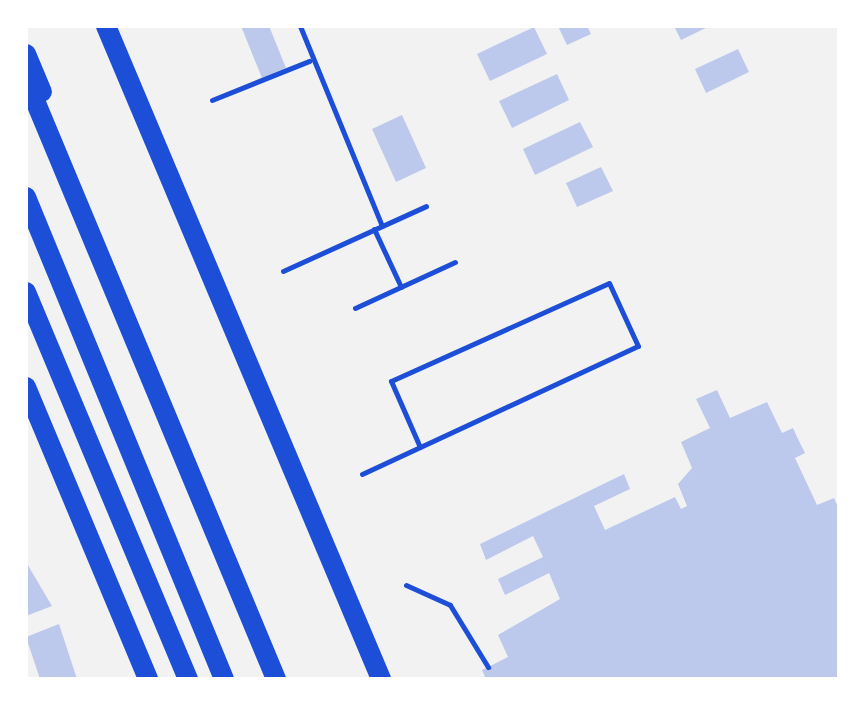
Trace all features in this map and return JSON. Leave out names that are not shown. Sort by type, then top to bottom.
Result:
[{"type":"highway","points":[[106,26],[381,679]]},
{"type":"highway","points":[[26,54],[202,479],[213,527]]},
{"type":"highway","points":[[26,79],[276,679]]},
{"type":"highway","points":[[26,197],[224,679]]},
{"type":"highway","points":[[26,292],[188,679]]},
{"type":"highway","points":[[26,387],[148,679]]},
{"type":"lane","points":[[300,26],[309,61],[382,226]]},
{"type":"lane","points":[[212,100],[309,61]]},
{"type":"lane","points":[[283,271],[426,206]]},
{"type":"lane","points":[[374,229],[401,287]]},
{"type":"lane","points":[[355,308],[455,262]]},
{"type":"lane","points":[[362,474],[638,346],[609,283],[391,381],[420,447]]},
{"type":"lane","points":[[406,585],[450,605],[488,667]]},
{"type":"building","points":[[241,26],[269,26],[286,68],[262,78]]},
{"type":"building","points":[[558,26],[587,26],[591,34],[567,45]]},
{"type":"building","points":[[674,26],[710,26],[681,40]]},
{"type":"building","points":[[534,27],[547,54],[490,81],[477,54]]},
{"type":"building","points":[[738,49],[749,72],[706,93],[695,69]]},
{"type":"building","points":[[557,74],[569,100],[512,128],[499,101]]},
{"type":"building","points":[[402,115],[426,168],[396,182],[372,129]]},
{"type":"building","points":[[580,122],[593,147],[535,175],[523,149]]},
{"type":"building","points":[[601,167],[613,191],[577,207],[566,183]]},
{"type":"building","points":[[717,390],[730,418],[767,402],[782,433],[793,428],[805,453],[795,458],[817,505],[834,498],[839,509],[839,679],[486,679],[482,670],[508,657],[498,635],[560,599],[549,573],[505,595],[498,579],[543,557],[533,536],[486,560],[480,544],[624,474],[630,489],[594,506],[605,530],[675,497],[681,509],[687,506],[678,484],[692,468],[681,442],[710,428],[696,399]]},
{"type":"building","points":[[26,562],[52,606],[26,616]]},
{"type":"building","points":[[59,624],[77,679],[40,679],[26,637]]}]
